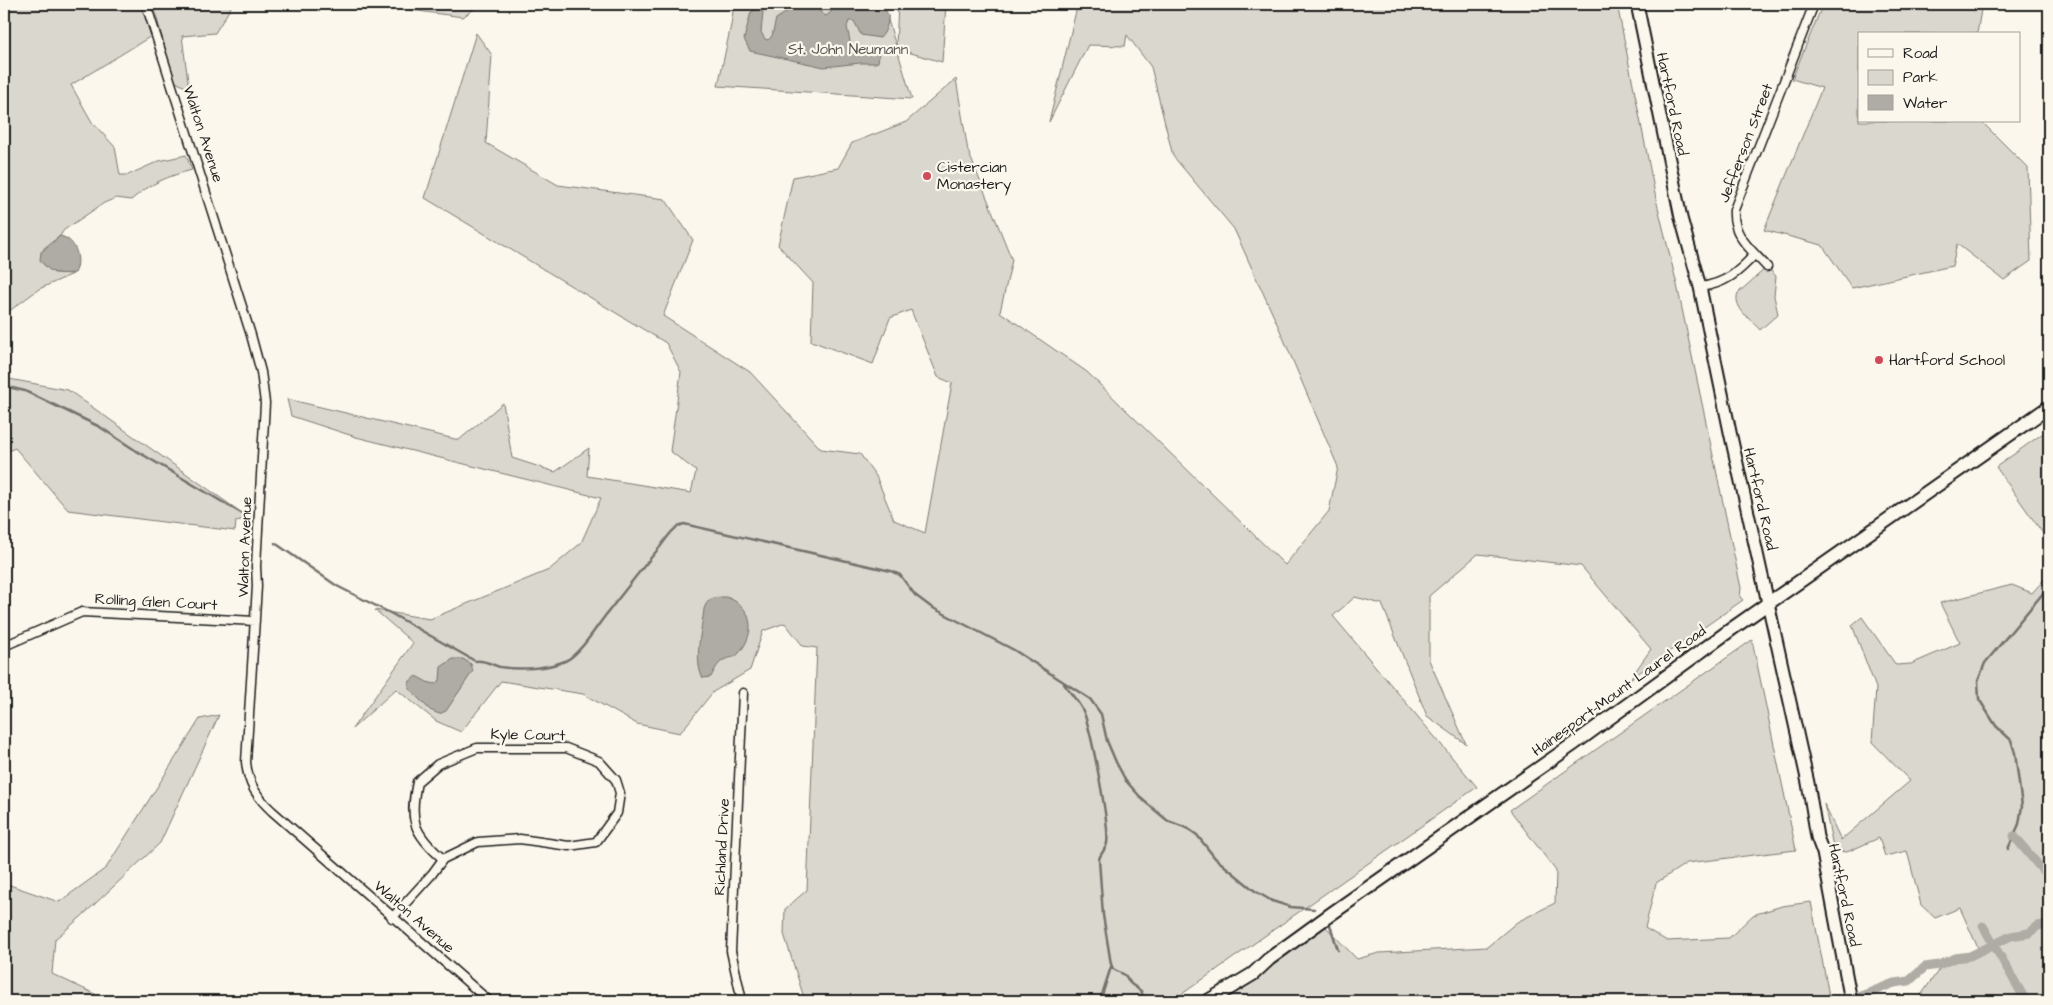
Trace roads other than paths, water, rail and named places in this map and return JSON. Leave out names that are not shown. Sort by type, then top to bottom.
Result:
[{"type":"main road","name":"Hainesport-Mount Laurel Road","points":[[1208,1001],[1253,974],[1269,959],[1331,914],[2049,407]]},
{"type":"street","name":"Walton Avenue","points":[[146,4],[198,162],[261,372],[265,411],[246,762],[250,785],[272,811],[488,1001]]},
{"type":"street","name":"Hartford Road","points":[[1637,4],[1681,218],[1700,287],[1808,783],[1817,838],[1823,853],[1851,1001]]},
{"type":"street","name":"Jefferson Street","points":[[1767,267],[1734,228],[1734,210],[1814,4]]},
{"type":"street","points":[[1700,287],[1716,284],[1730,277],[1743,268],[1755,254]]},
{"type":"street","name":"Rolling Glen Court","points":[[6,646],[82,612],[255,621]]},
{"type":"street","points":[[4,636],[6,646]]},
{"type":"street","name":"Richland Drive","points":[[742,1001],[731,951],[743,692]]},
{"type":"street","name":"Kyle Court","points":[[392,918],[443,859],[478,842],[520,839],[569,846],[596,842],[617,813],[620,793],[616,780],[599,761],[566,748],[477,748],[438,764],[417,782],[413,812],[414,825],[423,840],[443,859]]},
{"type":"water","points":[[787,4],[821,4],[820,12],[826,16],[836,4],[869,4],[884,9],[888,20],[886,30],[880,38],[861,35],[854,21],[849,21],[847,27],[851,46],[876,48],[879,56],[878,62],[824,67],[750,51],[744,39],[751,12],[758,9],[763,12],[761,32],[765,39],[768,40],[772,36],[776,19],[787,12]]},
{"type":"water","points":[[60,236],[66,238],[74,246],[78,256],[75,273],[64,274],[51,271],[40,260],[41,252]]},
{"type":"water","points":[[726,597],[735,601],[747,613],[750,628],[748,637],[745,645],[737,655],[720,663],[711,677],[703,678],[700,671],[698,654],[704,609],[712,598]]},
{"type":"water","points":[[453,659],[463,659],[471,664],[473,671],[446,711],[439,714],[430,710],[409,689],[409,682],[416,676],[435,684],[440,680],[441,667]]},
{"type":"waterway","points":[[4,386],[25,391],[100,427],[251,519]]},
{"type":"waterway","points":[[275,543],[337,586],[392,614],[475,661],[485,661],[500,667],[516,668],[550,666],[565,661],[576,653],[670,533],[684,524],[891,571],[900,575],[915,595],[931,607],[1014,650],[1090,699],[1101,714],[1107,741],[1126,781],[1144,801],[1168,821],[1187,828],[1197,835],[1215,858],[1255,891],[1272,901],[1291,907],[1314,909]]},
{"type":"waterway","points":[[2008,849],[2019,824],[2022,806],[2015,753],[2011,740],[1996,726],[1979,699],[1978,681],[1985,663],[2049,586]]},
{"type":"waterway","points":[[1064,684],[1084,713],[1103,799],[1107,843],[1099,860],[1103,915],[1111,964],[1113,969],[1125,975],[1131,984],[1141,991],[1145,1001]]},
{"type":"waterway","points":[[2014,836],[2049,878]]},
{"type":"waterway","points":[[1329,922],[1338,950]]},
{"type":"waterway","points":[[1856,998],[1894,983],[1909,981],[1925,967],[1939,965],[1955,958],[1970,956],[2011,936],[2029,933],[2038,926],[2049,924]]},
{"type":"waterway","points":[[1983,926],[2026,1001]]},
{"type":"waterway","points":[[1100,1001],[1111,967]]},
{"type":"place","name":"Cistercian Monastery","points":[[927,176]]},
{"type":"place","name":"Hartford School","points":[[1879,360]]},
{"type":"park label","name":"St. John Neumann","points":[[848,49]]}]
